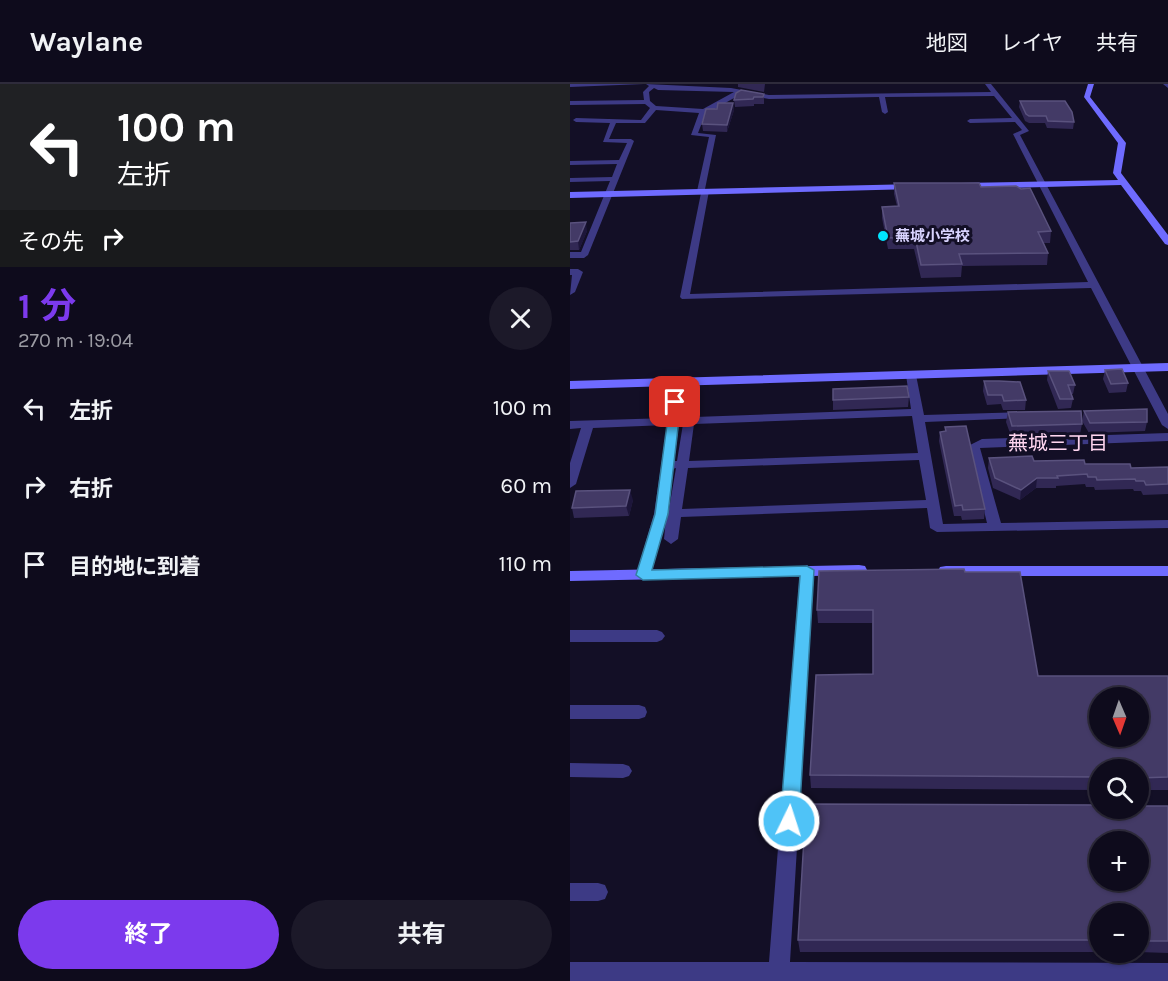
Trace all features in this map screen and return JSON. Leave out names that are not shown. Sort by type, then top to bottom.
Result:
[{"type":"street","points":[[570,85],[641,84]]},
{"type":"street","points":[[881,84],[885,112]]},
{"type":"street","points":[[987,84],[998,94],[1026,130],[1016,134],[1138,368],[1155,411],[1168,425]]},
{"type":"street","points":[[1091,84],[1087,97],[1122,143],[1117,173],[1168,242]]},
{"type":"street","points":[[570,93],[575,85]]},
{"type":"street","points":[[647,102],[646,92],[651,85],[739,92],[769,98],[859,94],[998,94]]},
{"type":"street","points":[[695,96],[702,89]]},
{"type":"street","points":[[570,103],[647,102],[654,108],[703,111],[711,109],[739,92]]},
{"type":"street","points":[[680,109],[687,102]]},
{"type":"street","points":[[573,122],[643,122],[654,108]]},
{"type":"street","points":[[703,111],[694,135],[713,135],[685,297],[1095,285]]},
{"type":"street","points":[[970,121],[1016,120]]},
{"type":"street","points":[[570,292],[574,272],[584,255],[631,141],[605,141],[614,121]]},
{"type":"street","points":[[570,163],[621,162]]},
{"type":"street","points":[[570,180],[615,179]]},
{"type":"street","points":[[950,185],[1124,182]]},
{"type":"street","points":[[570,195],[927,187]]},
{"type":"street","points":[[570,255],[584,255]]},
{"type":"street","points":[[570,386],[1168,367]]},
{"type":"street","points":[[911,375],[938,528],[1168,524]]},
{"type":"street","points":[[671,538],[677,513],[672,422],[679,382]]},
{"type":"street","points":[[643,575],[689,422],[695,382]]},
{"type":"street","points":[[570,425],[1034,415]]},
{"type":"street","points":[[570,484],[588,424]]},
{"type":"street","points":[[995,527],[974,446],[982,443],[1168,437]]},
{"type":"street","points":[[676,465],[924,456]]},
{"type":"street","points":[[661,514],[934,504]]},
{"type":"street","points":[[779,973],[807,570]]},
{"type":"street","points":[[570,576],[877,570]]},
{"type":"street","points":[[935,571],[1168,571]]},
{"type":"street","points":[[570,636],[657,636]]},
{"type":"street","points":[[570,712],[639,712]]},
{"type":"street","points":[[570,770],[623,771]]},
{"type":"street","points":[[570,892],[598,892]]},
{"type":"street","points":[[570,972],[1168,973]]},
{"type":"building","points":[[741,90],[764,94],[763,97],[753,99],[734,100],[736,93]]},
{"type":"building","points":[[1020,101],[1065,101],[1072,112],[1074,122],[1048,121],[1046,116],[1029,116]]},
{"type":"building","points":[[718,103],[733,103],[727,125],[702,124],[706,109],[717,109]]},
{"type":"building","points":[[894,183],[979,183],[981,187],[1030,188],[1051,231],[1038,232],[1048,253],[959,254],[962,264],[921,265],[915,237],[888,238],[882,207],[899,206]]},
{"type":"building","points":[[586,222],[578,241],[570,242],[570,223]]},
{"type":"building","points":[[1122,369],[1128,383],[1111,384],[1105,370]]},
{"type":"building","points":[[1048,371],[1069,371],[1075,385],[1068,385],[1073,399],[1060,399]]},
{"type":"building","points":[[984,381],[1020,382],[1026,400],[1004,401],[1002,395],[988,395]]},
{"type":"building","points":[[907,386],[909,397],[833,400],[833,389]]},
{"type":"building","points":[[1147,409],[1147,422],[1090,423],[1084,411]]},
{"type":"building","points":[[1081,411],[1082,424],[1012,426],[1008,412]]},
{"type":"building","points":[[966,426],[985,509],[963,510],[962,505],[955,506],[940,432],[946,431],[945,427]]},
{"type":"building","points":[[1032,456],[1034,461],[1084,460],[1085,464],[1130,464],[1131,468],[1168,467],[1168,484],[1146,485],[1144,481],[1135,479],[1097,480],[1096,477],[1088,477],[1087,474],[1037,478],[1021,490],[995,478],[989,458]]},
{"type":"building","points":[[630,490],[626,506],[572,508],[576,491]]},
{"type":"building","points":[[964,569],[965,572],[1020,572],[1038,676],[1168,676],[1168,777],[1149,778],[1149,759],[1089,759],[1089,777],[810,775],[816,675],[873,674],[873,610],[817,610],[819,571]]},
{"type":"building","points":[[806,804],[1089,805],[1089,819],[1149,819],[1149,806],[1168,806],[1168,941],[1149,941],[1149,903],[1089,903],[1089,940],[798,940]]},
{"type":"place","name":"蕪城小学校","points":[[883,236]]},
{"type":"district","name":"蕪城三丁目","points":[[1058,443]]},
{"type":"route","points":[[675,402],[669,465],[661,514],[643,575],[807,570],[789,821]]}]
